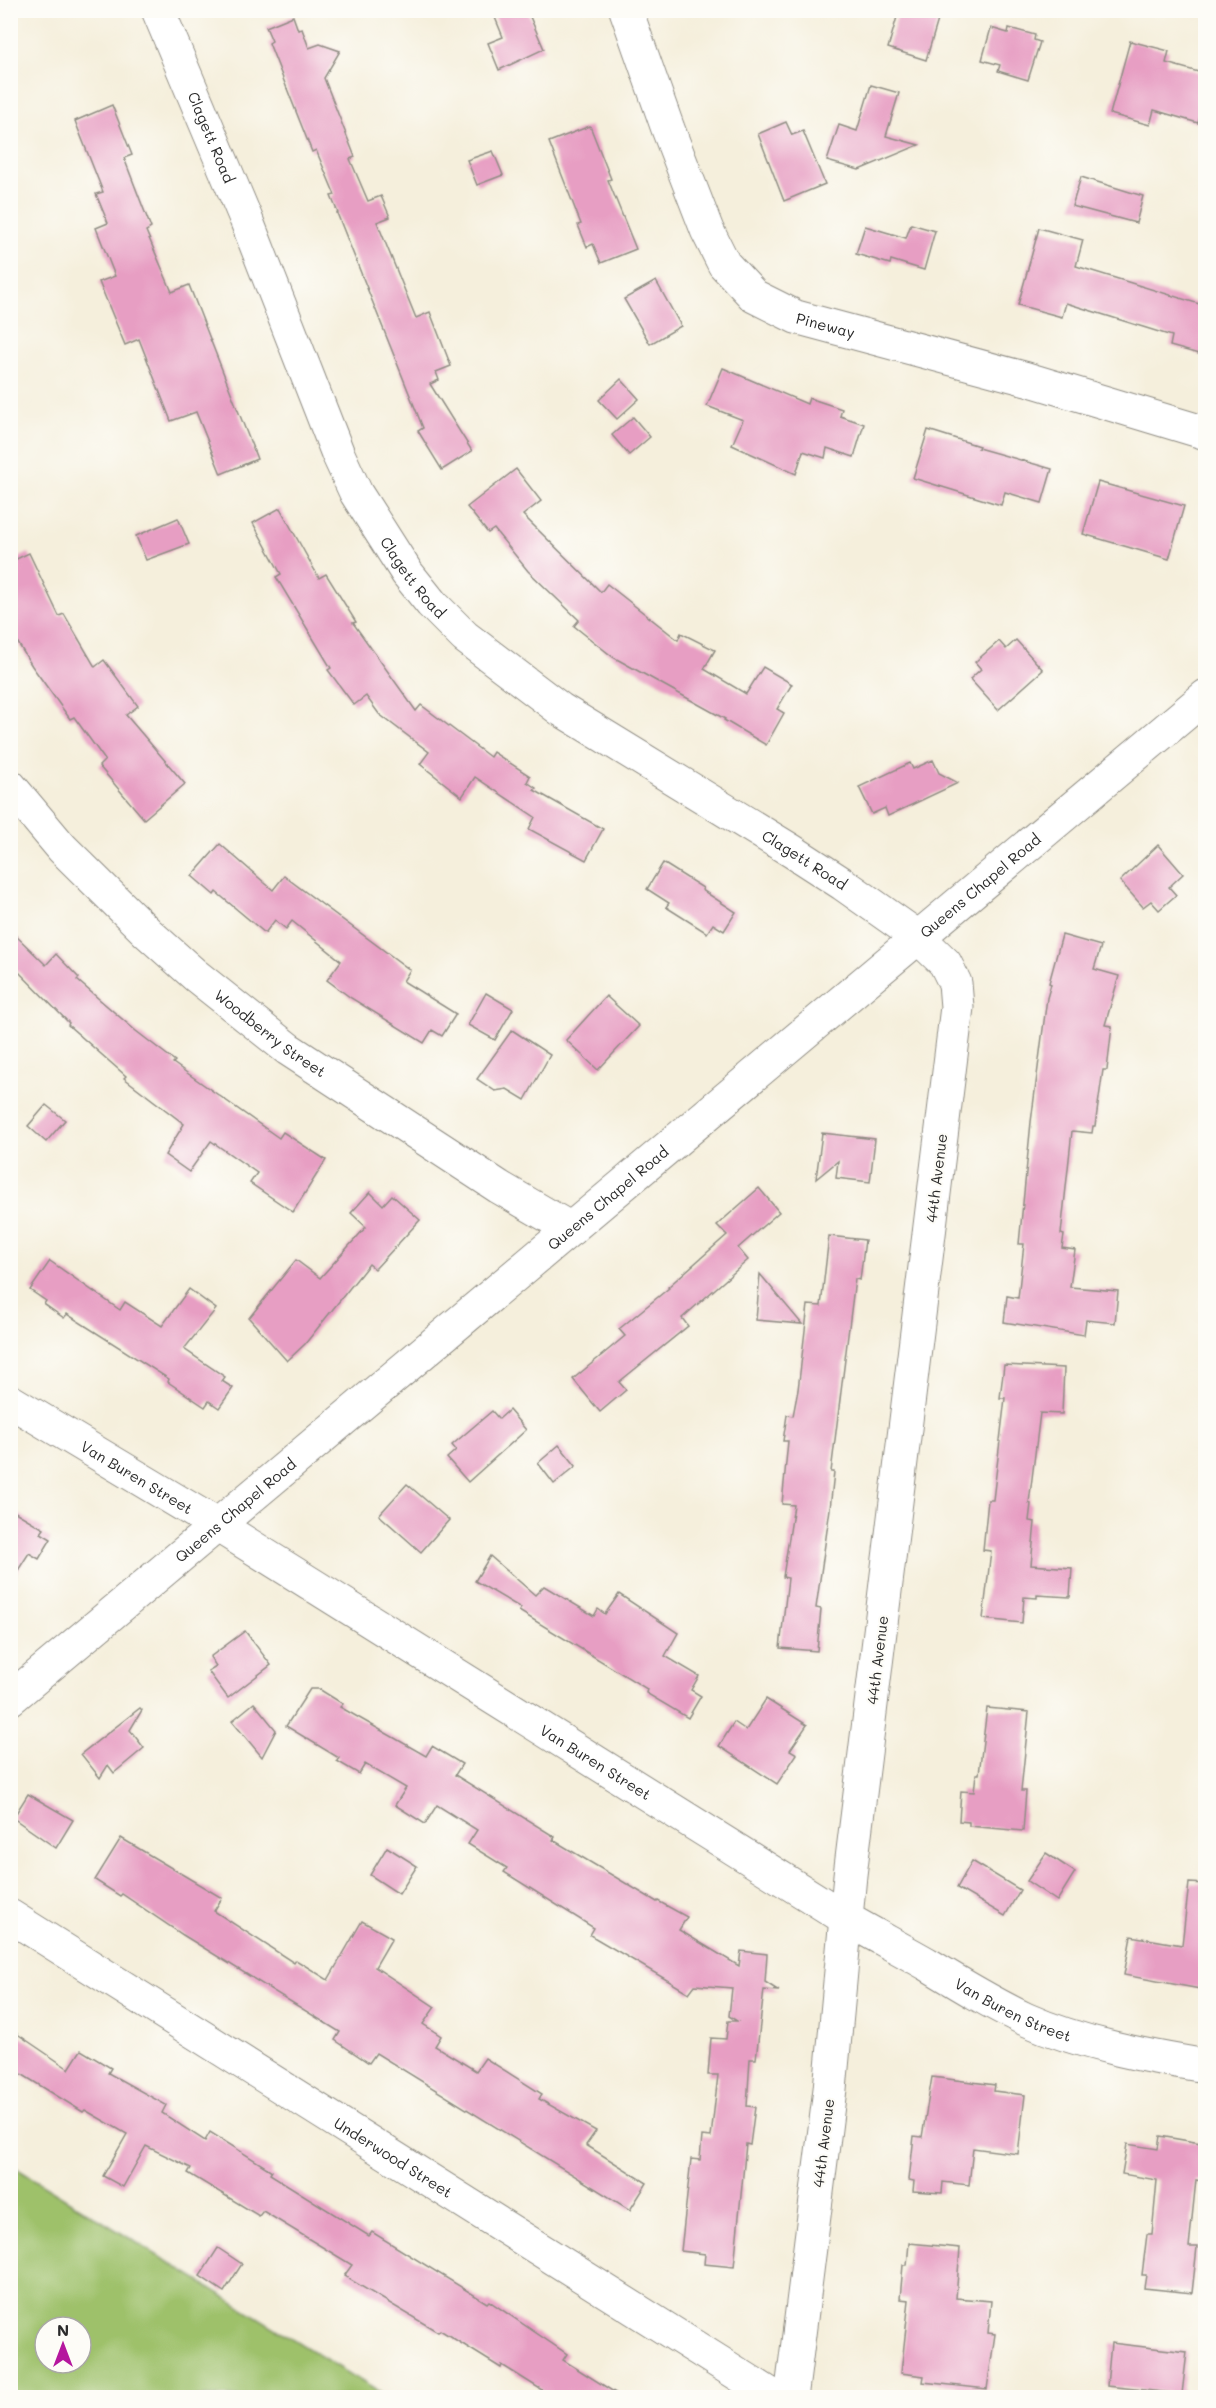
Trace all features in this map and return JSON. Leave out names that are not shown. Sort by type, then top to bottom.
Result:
[{"type":"street","name":"Clagett Road","points":[[158,10],[246,219],[351,483],[407,573],[431,603],[465,637],[560,709],[801,856],[918,937]]},
{"type":"street","name":"Pineway","points":[[626,10],[707,230],[724,264],[754,296],[796,317],[1027,379],[1206,433]]},
{"type":"street","name":"Queens Chapel Road","points":[[10,1699],[1206,696]]},
{"type":"street","name":"Woodberry Street","points":[[10,786],[62,848],[140,926],[195,975],[288,1049],[499,1187],[571,1229]]},
{"type":"street","name":"44th Avenue","points":[[791,2397],[830,2090],[845,1918],[957,1006],[955,983],[945,963],[918,937]]},
{"type":"street","name":"Van Buren Street","points":[[10,1401],[217,1525],[845,1918],[972,1993],[1026,2019],[1107,2045],[1206,2066]]},
{"type":"street","name":"Underwood Street","points":[[10,1916],[776,2397]]},
{"type":"green space","points":[[11,2165],[387,2397],[11,2397]]},
{"type":"building","points":[[492,10],[527,10],[544,49],[499,70],[488,43],[503,37]]},
{"type":"building","points":[[899,10],[941,10],[926,60],[888,48]]},
{"type":"building","points":[[293,16],[298,30],[302,29],[309,48],[320,44],[340,51],[324,78],[355,157],[350,159],[368,201],[381,196],[390,217],[377,222],[416,318],[430,312],[451,366],[436,372],[439,380],[430,384],[472,451],[442,470],[418,431],[423,428],[337,213],[331,196],[335,195],[316,150],[312,152],[269,43],[272,41],[266,27]]},
{"type":"building","points":[[991,28],[1008,33],[1009,28],[1035,35],[1034,40],[1040,42],[1028,80],[998,71],[1000,65],[982,60]]},
{"type":"building","points":[[1130,41],[1169,51],[1166,63],[1206,74],[1206,98],[1198,123],[1154,110],[1150,125],[1110,114]]},
{"type":"building","points":[[871,85],[899,93],[886,136],[919,145],[859,170],[827,161],[839,125],[857,131]]},
{"type":"building","points":[[112,105],[132,155],[124,158],[151,228],[146,231],[172,292],[189,285],[257,459],[221,474],[196,412],[171,421],[139,339],[125,345],[99,282],[115,276],[96,228],[108,223],[96,194],[103,192],[75,121]]},
{"type":"building","points":[[786,122],[792,135],[803,131],[825,184],[784,201],[758,134]]},
{"type":"building","points":[[590,126],[611,179],[608,180],[636,249],[601,263],[593,244],[587,247],[578,225],[581,224],[549,142]]},
{"type":"building","points":[[493,151],[503,175],[477,185],[467,160]]},
{"type":"building","points":[[1081,177],[1143,196],[1136,223],[1072,206]]},
{"type":"building","points":[[911,224],[935,231],[924,270],[891,260],[890,264],[856,254],[865,226],[906,238]]},
{"type":"building","points":[[1039,228],[1083,240],[1076,266],[1206,306],[1206,356],[1170,346],[1172,336],[1066,303],[1062,317],[1018,305]]},
{"type":"building","points":[[656,281],[681,326],[650,344],[624,299]]},
{"type":"building","points":[[723,368],[807,404],[809,398],[842,409],[840,416],[864,424],[854,457],[827,448],[825,458],[803,451],[796,474],[732,445],[743,420],[707,406]]},
{"type":"building","points":[[621,379],[639,399],[617,419],[599,400]]},
{"type":"building","points":[[633,417],[650,437],[629,455],[612,435]]},
{"type":"building","points":[[928,430],[979,446],[978,448],[1052,469],[1042,503],[1005,492],[1001,505],[913,478]]},
{"type":"building","points":[[516,469],[541,501],[523,515],[601,592],[607,584],[678,640],[681,633],[715,650],[704,669],[746,694],[763,667],[792,684],[777,709],[784,713],[766,745],[725,719],[613,657],[574,626],[579,620],[528,571],[494,529],[488,533],[467,507]]},
{"type":"building","points":[[1098,482],[1184,506],[1169,559],[1083,534]]},
{"type":"building","points":[[280,508],[319,578],[326,574],[356,622],[353,623],[416,711],[421,705],[490,757],[493,752],[530,776],[527,782],[536,788],[534,790],[603,829],[586,860],[529,829],[535,817],[475,777],[462,797],[420,764],[429,752],[379,714],[366,696],[354,705],[328,670],[331,668],[276,577],[281,574],[253,523]]},
{"type":"building","points":[[178,518],[189,544],[146,560],[136,536]]},
{"type":"building","points":[[29,553],[59,616],[64,614],[95,667],[104,660],[138,706],[126,715],[185,784],[144,819],[99,766],[105,760],[74,717],[70,719],[32,666],[10,630],[10,562]]},
{"type":"building","points":[[1016,640],[1043,670],[998,710],[970,679],[981,669],[975,662],[999,641],[1006,649]]},
{"type":"building","points":[[933,760],[939,773],[958,783],[888,816],[885,808],[872,814],[859,787],[910,763],[913,769]]},
{"type":"building","points":[[220,844],[273,890],[284,876],[410,970],[403,981],[456,1014],[442,1036],[432,1030],[424,1043],[351,998],[327,980],[341,961],[292,921],[286,929],[275,920],[265,933],[216,892],[214,895],[192,876]]},
{"type":"building","points":[[1158,845],[1183,874],[1169,887],[1176,895],[1159,910],[1151,901],[1143,907],[1120,881]]},
{"type":"building","points":[[663,863],[736,912],[724,931],[713,924],[707,933],[666,907],[669,903],[647,889]]},
{"type":"building","points":[[10,930],[46,965],[56,954],[79,978],[77,980],[175,1061],[173,1063],[279,1138],[283,1132],[326,1160],[293,1212],[250,1183],[257,1173],[211,1141],[189,1172],[165,1155],[184,1124],[124,1078],[126,1076],[68,1025],[69,1023],[10,963]]},
{"type":"building","points":[[1062,935],[1101,946],[1094,969],[1119,976],[1105,1025],[1112,1026],[1107,1070],[1103,1070],[1095,1126],[1093,1126],[1092,1133],[1072,1131],[1061,1234],[1064,1235],[1062,1248],[1075,1250],[1070,1287],[1118,1291],[1115,1323],[1086,1320],[1084,1335],[1004,1322],[1007,1296],[1018,1298],[1024,1244],[1019,1244],[1031,1122],[1047,998],[1051,984],[1049,983]]},
{"type":"building","points":[[486,993],[513,1009],[495,1040],[468,1025]]},
{"type":"building","points":[[606,996],[639,1026],[598,1070],[566,1040]]},
{"type":"building","points":[[512,1030],[550,1055],[525,1100],[507,1089],[495,1091],[477,1079]]},
{"type":"building","points":[[46,1105],[65,1120],[46,1142],[28,1126]]},
{"type":"building","points":[[822,1133],[875,1139],[870,1182],[836,1178],[838,1161],[816,1179]]},
{"type":"building","points":[[759,1188],[779,1212],[738,1248],[748,1260],[682,1318],[688,1326],[619,1382],[626,1390],[600,1412],[573,1379],[625,1336],[619,1329],[669,1288],[727,1235],[717,1225]]},
{"type":"building","points":[[370,1192],[383,1205],[392,1195],[420,1220],[375,1269],[369,1264],[305,1344],[287,1361],[249,1318],[296,1260],[320,1278],[366,1227],[351,1213]]},
{"type":"building","points":[[829,1236],[865,1240],[860,1280],[855,1279],[831,1472],[834,1472],[830,1509],[816,1608],[821,1609],[817,1651],[780,1648],[788,1578],[783,1577],[794,1505],[782,1504],[788,1441],[783,1441],[787,1415],[793,1416],[798,1390],[808,1305],[821,1306]]},
{"type":"building","points":[[50,1261],[120,1310],[125,1302],[162,1326],[189,1289],[216,1309],[184,1349],[225,1377],[222,1381],[233,1388],[219,1408],[209,1401],[205,1407],[168,1382],[169,1379],[67,1314],[64,1318],[44,1304],[46,1301],[30,1290]]},
{"type":"building","points":[[760,1274],[802,1324],[756,1320]]},
{"type":"building","points":[[1004,1365],[1064,1368],[1062,1414],[1040,1413],[1029,1503],[1031,1504],[1029,1521],[1035,1522],[1031,1565],[1072,1568],[1070,1597],[1037,1595],[1037,1598],[1024,1597],[1022,1623],[983,1619],[991,1551],[983,1550],[988,1500],[993,1500],[1005,1398],[1000,1398]]},
{"type":"building","points":[[509,1410],[526,1430],[468,1482],[447,1458],[456,1450],[452,1445],[492,1411],[499,1419]]},
{"type":"building","points":[[559,1445],[576,1466],[554,1484],[538,1463]]},
{"type":"building","points":[[407,1484],[449,1520],[421,1552],[379,1515]]},
{"type":"building","points":[[10,1509],[44,1529],[41,1533],[51,1539],[39,1559],[29,1553],[10,1583]]},
{"type":"building","points":[[490,1556],[535,1595],[544,1586],[594,1616],[598,1609],[605,1614],[619,1594],[678,1633],[665,1656],[699,1676],[691,1690],[701,1696],[688,1718],[646,1693],[647,1689],[519,1611],[521,1608],[475,1581]]},
{"type":"building","points":[[245,1631],[271,1665],[228,1698],[208,1671],[216,1666],[210,1657]]},
{"type":"building","points":[[310,1689],[319,1689],[343,1704],[340,1707],[426,1756],[432,1746],[462,1764],[455,1775],[555,1837],[553,1840],[657,1902],[687,1917],[679,1930],[739,1966],[741,1951],[767,1954],[765,1982],[779,1991],[764,1990],[756,2059],[750,2059],[747,2106],[755,2107],[750,2145],[746,2144],[734,2267],[704,2264],[705,2254],[681,2251],[691,2159],[700,2160],[702,2136],[711,2137],[718,2075],[708,2075],[711,2038],[726,2039],[728,2021],[737,2021],[729,2016],[732,1988],[695,1985],[689,1993],[590,1935],[594,1928],[504,1872],[507,1868],[468,1844],[477,1830],[437,1805],[425,1824],[395,1805],[406,1788],[365,1764],[359,1774],[337,1761],[339,1758],[286,1726]]},
{"type":"building","points":[[766,1699],[807,1725],[790,1750],[797,1754],[777,1784],[719,1746],[734,1722],[746,1730]]},
{"type":"building","points":[[254,1703],[276,1730],[262,1757],[232,1721]]},
{"type":"building","points":[[140,1708],[142,1710],[130,1730],[144,1748],[114,1773],[108,1765],[100,1778],[81,1754]]},
{"type":"building","points":[[987,1708],[1029,1712],[1021,1791],[1026,1791],[1023,1831],[969,1826],[969,1822],[959,1821],[961,1791],[974,1792],[976,1774],[979,1774]]},
{"type":"building","points":[[28,1794],[73,1820],[56,1848],[13,1818]]},
{"type":"building","points":[[121,1838],[222,1898],[214,1911],[294,1963],[296,1960],[328,1980],[362,1921],[392,1938],[375,1967],[435,2007],[423,2024],[441,2036],[435,2046],[476,2071],[485,2058],[542,2094],[539,2099],[596,2131],[586,2145],[647,2183],[630,2210],[376,2053],[369,2063],[335,2040],[340,2032],[183,1935],[122,1894],[120,1896],[95,1880]]},
{"type":"building","points":[[387,1847],[417,1866],[399,1894],[370,1875]]},
{"type":"building","points":[[1046,1853],[1075,1872],[1057,1901],[1027,1881]]},
{"type":"building","points":[[972,1861],[1020,1890],[1005,1916],[957,1888]]},
{"type":"building","points":[[1189,1883],[1206,1884],[1206,1990],[1124,1975],[1131,1936],[1182,1945]]},
{"type":"building","points":[[10,2029],[69,2069],[81,2050],[111,2068],[108,2073],[166,2105],[162,2113],[205,2141],[210,2132],[272,2171],[270,2174],[369,2236],[372,2232],[487,2303],[489,2301],[567,2354],[563,2360],[622,2397],[553,2397],[502,2365],[501,2368],[440,2330],[438,2332],[344,2276],[352,2265],[263,2211],[259,2216],[188,2173],[191,2168],[146,2146],[123,2187],[103,2176],[127,2134],[85,2110],[83,2112],[10,2067]]},
{"type":"building","points":[[932,2077],[995,2085],[994,2091],[1025,2095],[1018,2154],[973,2148],[969,2185],[943,2182],[942,2193],[913,2191],[914,2181],[909,2180],[914,2136],[922,2137]]},
{"type":"building","points":[[1160,2136],[1206,2144],[1206,2182],[1196,2180],[1189,2247],[1197,2247],[1192,2293],[1144,2288],[1146,2275],[1142,2275],[1147,2234],[1152,2234],[1157,2180],[1122,2174],[1127,2144],[1158,2149]]},
{"type":"building","points":[[909,2243],[960,2248],[956,2298],[991,2301],[988,2333],[995,2334],[987,2389],[923,2382],[924,2376],[901,2373],[909,2300],[900,2299],[903,2265],[907,2265]]},
{"type":"building","points":[[218,2248],[242,2264],[224,2292],[200,2276]]},
{"type":"building","points":[[1111,2343],[1187,2352],[1182,2394],[1107,2386]]}]
